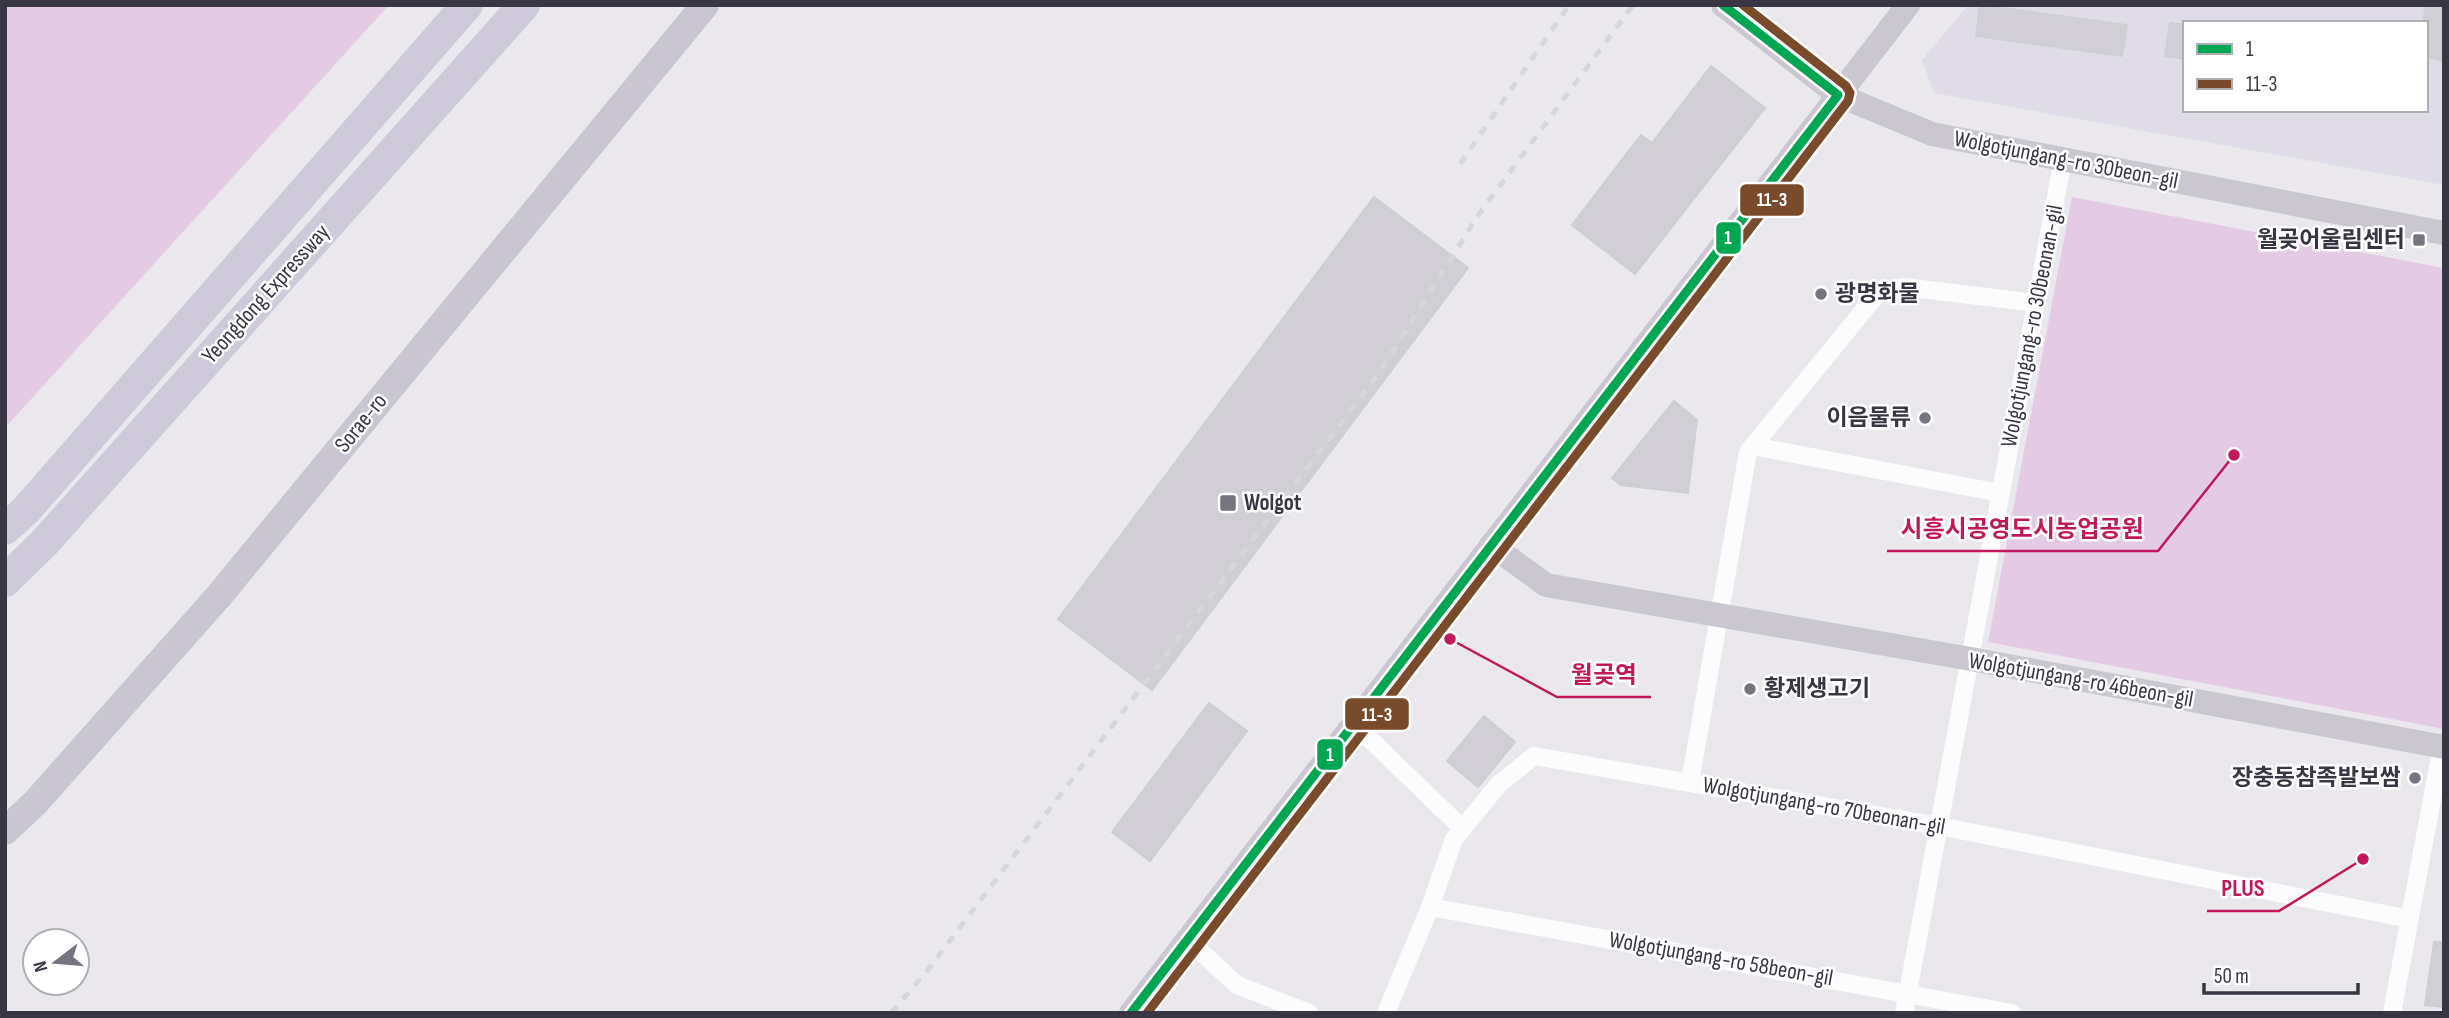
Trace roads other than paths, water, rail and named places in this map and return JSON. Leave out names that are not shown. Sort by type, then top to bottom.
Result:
[{"type":"highway","points":[[440,36],[451,5]]},
{"type":"highway","name":"Yeongdong Expressway","points":[[5,529],[44,489],[467,5]]},
{"type":"highway","name":"Yeongdong Expressway","points":[[5,581],[45,542],[524,5]]},
{"type":"main road","name":"Sorae-ro","points":[[5,831],[34,803],[218,597],[705,5]]},
{"type":"street","name":"Wolgotjungang-ro 30beon-gil","points":[[1723,5],[1838,95],[1932,134],[2444,233]]},
{"type":"street","points":[[1130,1013],[1908,5]]},
{"type":"street","name":"Wolgotjungang-ro 30beonan-gil","points":[[1904,1013],[2063,159]]},
{"type":"street","points":[[1690,782],[1748,453],[1753,446],[1878,293],[1904,287],[2036,303]]},
{"type":"street","points":[[1753,446],[2000,493]]},
{"type":"street","name":"Wolgotjungang-ro 46beon-gil","points":[[1491,545],[1546,585],[1971,659],[2443,746]]},
{"type":"street","points":[[1354,724],[1463,829]]},
{"type":"street","points":[[2392,1013],[2443,746]]},
{"type":"street","name":"Wolgotjungang-ro 70beonan-gil","points":[[1386,1013],[1430,908],[1454,839],[1499,785],[1534,755],[1939,825],[2410,919]]},
{"type":"street","name":"Wolgotjungang-ro 58beon-gil","points":[[1430,908],[1908,992],[2012,1013]]},
{"type":"street","points":[[1188,940],[1237,985],[1309,1013]]},
{"type":"railway","points":[[1460,164],[1569,5]]},
{"type":"railway","points":[[891,1013],[927,971],[1379,373],[1479,214],[1633,5]]},
{"type":"place","name":"월곶어울림센터","points":[[2419,240]]},
{"type":"place","name":"광명화물","points":[[1821,294]]},
{"type":"place","name":"이음물류","points":[[1925,418]]},
{"type":"place","name":"시흥시공영도시농업공원","points":[[2234,455]]},
{"type":"place","name":"Wolgot","points":[[1228,503]]},
{"type":"place","name":"월곶역","points":[[1450,639]]},
{"type":"place","name":"황제생고기","points":[[1750,689]]},
{"type":"place","name":"장충동참족발보쌈","points":[[2415,778]]},
{"type":"place","name":"PLUS","points":[[2363,859]]}]
